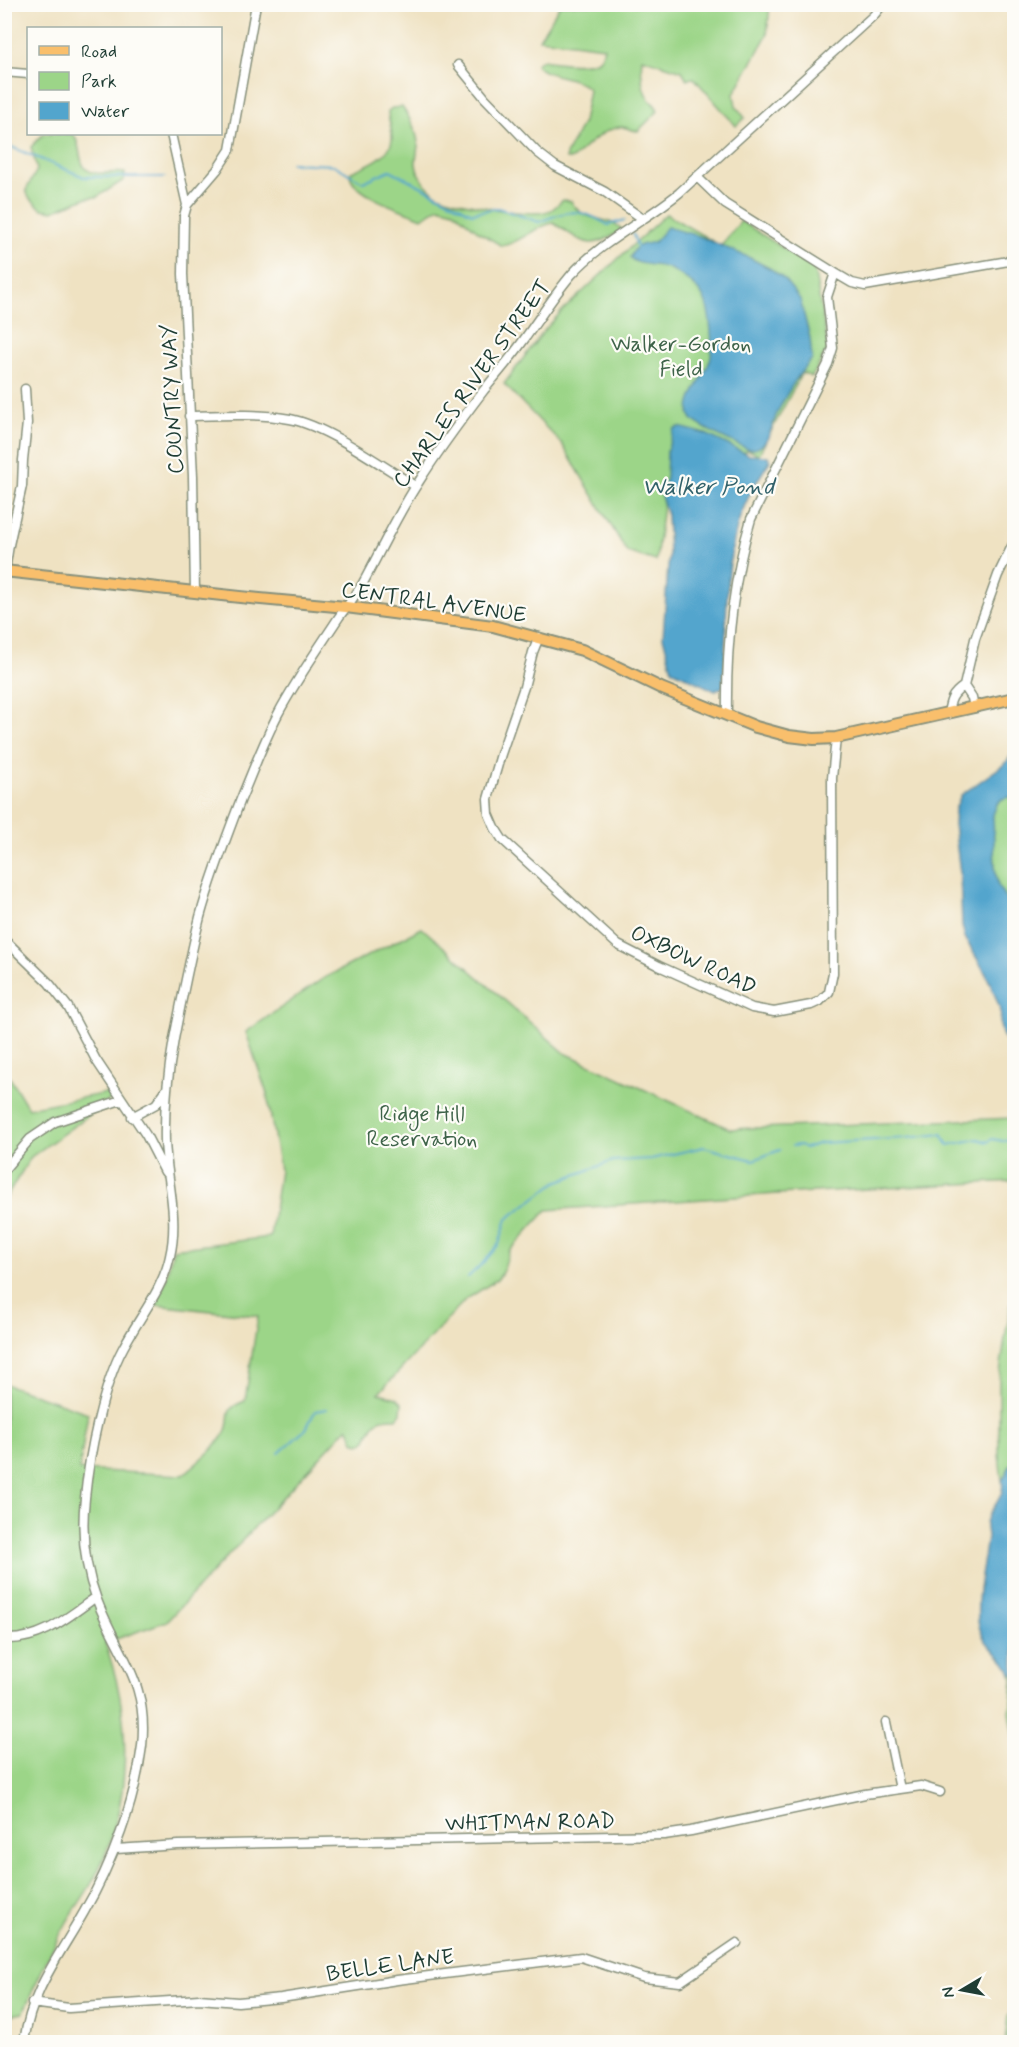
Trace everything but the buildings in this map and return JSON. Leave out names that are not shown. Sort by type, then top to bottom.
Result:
[{"type":"main road","name":"CENTRAL AVENUE","points":[[5,571],[346,607],[493,626],[582,650],[663,689],[756,727],[789,736],[814,739],[836,738],[1014,698]]},
{"type":"street","points":[[187,205],[217,170],[230,150],[256,4]]},
{"type":"street","name":"CHARLES RIVER STREET","points":[[24,2043],[32,2003],[87,1908],[116,1849],[140,1756],[143,1712],[140,1692],[130,1666],[96,1597],[87,1568],[83,1540],[84,1500],[96,1434],[113,1369],[121,1350],[155,1294],[170,1256],[173,1212],[165,1145],[166,1089],[174,1039],[201,916],[225,843],[263,745],[280,709],[358,591],[415,486],[572,273],[594,254],[660,209],[697,177],[874,15],[883,4]]},
{"type":"street","points":[[458,65],[485,98],[537,152],[555,166],[605,192],[643,219]]},
{"type":"street","points":[[4,72],[27,74]]},
{"type":"street","name":"COUNTRY WAY","points":[[171,135],[187,205],[184,216],[183,274],[193,476],[195,592]]},
{"type":"street","points":[[697,177],[726,204],[852,283],[865,286],[1014,260]]},
{"type":"street","points":[[727,715],[726,675],[730,626],[735,578],[743,544],[751,519],[824,372],[833,348],[827,297],[835,273]]},
{"type":"street","points":[[5,571],[22,486],[28,417],[25,389]]},
{"type":"street","points":[[189,416],[244,415],[292,419],[340,440],[415,486]]},
{"type":"street","points":[[948,714],[949,702],[954,693],[964,686],[978,629],[998,575],[1014,542]]},
{"type":"street","name":"OXBOW ROAD","points":[[539,637],[488,799],[489,814],[495,828],[511,849],[541,873],[618,945],[752,1008],[774,1012],[811,1005],[820,1001],[829,992],[833,973],[832,778],[836,738]]},
{"type":"street","points":[[964,686],[972,698],[974,708]]},
{"type":"street","points":[[4,939],[49,983],[68,1007],[93,1055],[158,1155],[169,1180]]},
{"type":"street","points":[[132,1117],[156,1104],[166,1089]]},
{"type":"street","points":[[4,1170],[30,1139],[55,1122],[121,1100]]},
{"type":"street","points":[[4,1640],[38,1635],[54,1627],[96,1597]]},
{"type":"street","points":[[886,1722],[900,1789]]},
{"type":"street","name":"WHITMAN ROAD","points":[[116,1849],[178,1845],[664,1835],[865,1794],[921,1786],[940,1792]]},
{"type":"street","name":"BELLE LANE","points":[[32,2003],[69,2008],[199,1999],[249,2001],[397,1980],[581,1958],[644,1978],[680,1982],[737,1943]]},
{"type":"green space","points":[[560,5],[770,5],[767,35],[734,94],[736,106],[745,118],[736,126],[694,78],[687,79],[682,71],[642,58],[645,92],[658,111],[638,131],[622,127],[613,129],[594,140],[572,159],[566,159],[583,122],[589,90],[577,81],[547,72],[536,64],[542,60],[591,62],[601,57],[604,47],[539,39]]},
{"type":"green space","points":[[402,107],[416,135],[418,172],[435,193],[474,205],[526,213],[549,211],[563,200],[571,201],[582,213],[611,222],[622,230],[593,243],[580,240],[553,223],[502,246],[480,233],[454,211],[439,207],[422,218],[370,196],[354,183],[351,172],[376,160],[387,151],[392,140],[388,111]]},
{"type":"green space","points":[[42,135],[74,135],[82,163],[89,171],[125,173],[124,180],[97,197],[85,198],[53,211],[42,209],[29,198],[26,190],[37,170],[31,147]]},
{"type":"green space","name":"Walker-Gordon Field","points":[[666,214],[721,246],[741,221],[814,268],[828,348],[812,377],[802,373],[759,454],[747,450],[694,525],[664,497],[656,561],[627,552],[562,444],[504,384],[561,312]]},
{"type":"green space","points":[[1014,796],[1014,920],[1008,902],[998,886],[992,815],[1002,799]]},
{"type":"green space","name":"Ridge Hill Reservation","points":[[422,928],[565,1053],[730,1129],[1014,1118],[1014,1181],[547,1210],[509,1252],[498,1279],[465,1300],[379,1393],[397,1398],[402,1403],[401,1413],[397,1418],[376,1422],[365,1442],[359,1444],[354,1441],[348,1427],[167,1621],[105,1643],[114,1672],[124,1731],[122,1790],[117,1819],[96,1875],[55,1945],[23,2013],[5,2016],[5,1384],[88,1413],[79,1470],[183,1475],[205,1456],[227,1429],[232,1408],[245,1401],[258,1316],[156,1305],[166,1279],[173,1249],[270,1237],[280,1170],[267,1094],[246,1032],[324,978]]},
{"type":"green space","points":[[4,1068],[28,1108],[107,1093],[111,1099],[31,1157],[5,1199]]},
{"type":"green space","points":[[1014,1288],[1014,1459],[1002,1481],[999,1455],[999,1380]]},
{"type":"green space","points":[[1011,1674],[1014,1674],[1014,1736],[1010,1713],[1013,1679]]},
{"type":"green space","points":[[1014,2007],[1014,2042],[1005,2042],[1008,2016]]},
{"type":"water","name":"Walker Pond","points":[[667,227],[699,236],[771,269],[784,279],[800,299],[810,338],[812,359],[797,377],[776,415],[771,431],[763,444],[757,448],[748,449],[709,431],[692,419],[689,412],[692,397],[711,356],[711,328],[705,301],[694,286],[679,274],[668,268],[642,264],[630,257],[637,247],[654,242]]},
{"type":"water","name":"Walker Pond","points":[[679,427],[706,434],[749,455],[768,456],[770,461],[751,492],[737,527],[728,586],[723,687],[715,691],[672,670],[663,637],[669,553],[667,515],[661,496],[666,478],[667,451],[674,429]]},
{"type":"water","points":[[1014,751],[1014,796],[1002,799],[997,804],[993,815],[998,886],[1008,902],[1014,920],[1014,1056],[1002,1034],[1001,1011],[994,993],[965,938],[954,824],[955,809],[961,795],[1006,763]]},
{"type":"water","points":[[1014,1459],[1014,1674],[1011,1674],[1004,1661],[984,1638],[980,1630],[978,1610],[987,1537],[986,1523],[1002,1493],[1002,1481]]},
{"type":"waterway","points":[[4,144],[84,177],[165,177]]},
{"type":"waterway","points":[[291,163],[334,165],[363,182],[390,170],[472,213],[498,208],[539,222],[574,212],[589,215],[608,225],[625,220]]},
{"type":"waterway","points":[[633,234],[637,247]]},
{"type":"waterway","points":[[792,1146],[800,1145],[805,1148],[821,1143],[942,1134],[948,1145],[978,1139],[988,1142],[992,1139],[1003,1141],[1014,1138]]},
{"type":"waterway","points":[[468,1277],[499,1244],[507,1219],[556,1182],[613,1161],[651,1159],[704,1147],[753,1160],[780,1150]]},
{"type":"waterway","points":[[279,1453],[306,1429],[315,1411],[327,1409]]}]
